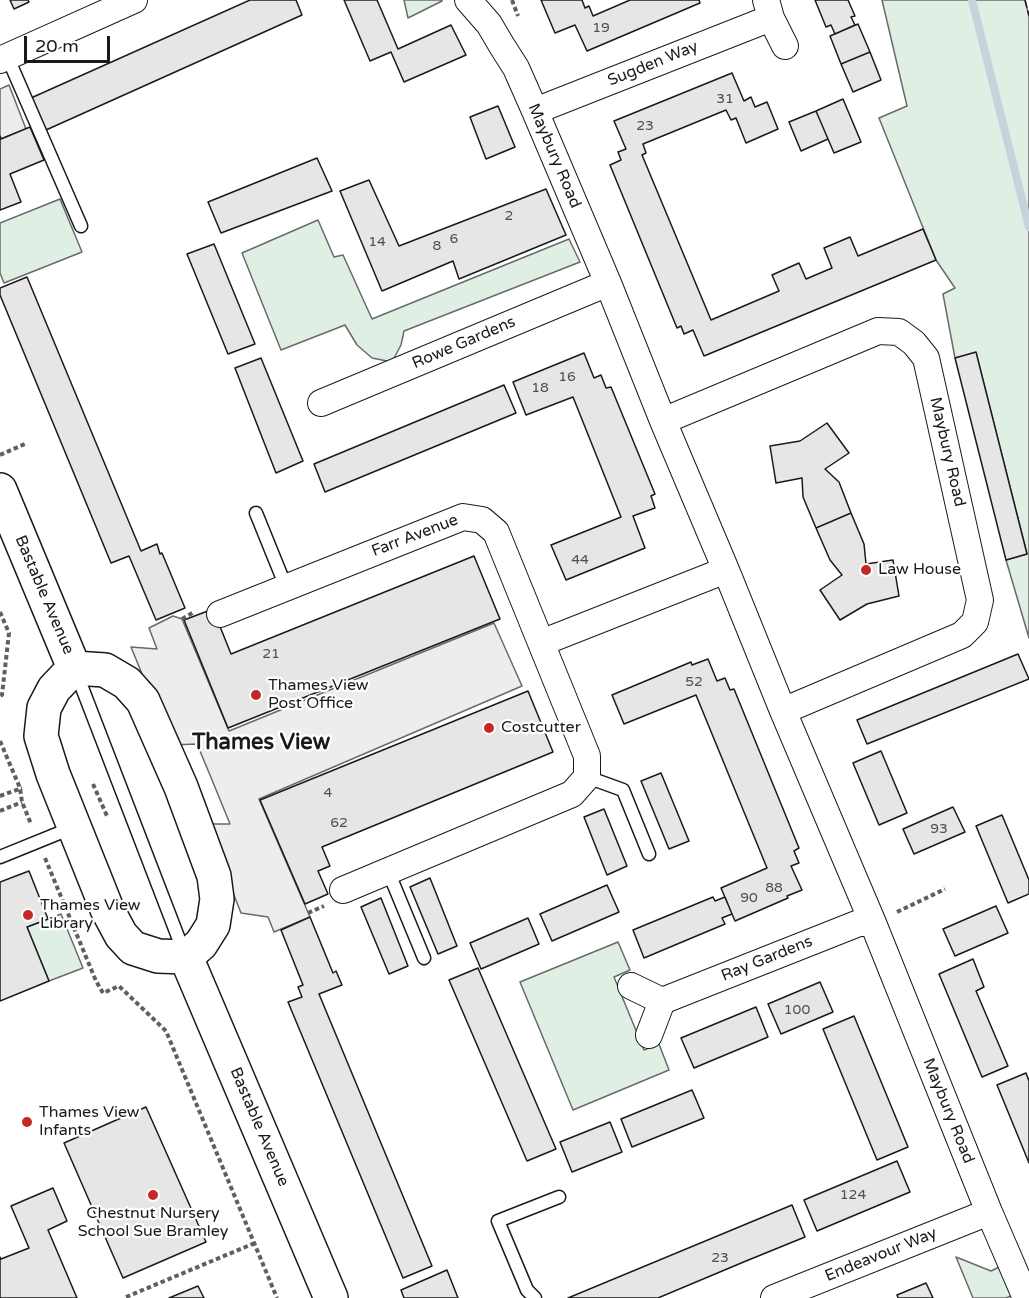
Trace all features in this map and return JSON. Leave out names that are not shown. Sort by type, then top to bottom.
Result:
[{"type":"street","points":[[4,58],[134,0]]},
{"type":"street","name":"Maybury Road","points":[[468,0],[489,24],[516,68],[536,111],[1026,1298]]},
{"type":"street","name":"Sugden Way","points":[[536,111],[768,9],[785,46]]},
{"type":"street","name":"Rowe Gardens","points":[[321,403],[608,283]]},
{"type":"street","name":"Maybury Road","points":[[663,422],[878,331],[898,332],[914,343],[926,358],[980,600],[975,622],[962,635],[783,711]]},
{"type":"street","name":"Bastable Avenue","points":[[0,490],[74,668]]},
{"type":"street","name":"Farr Avenue","points":[[220,614],[463,517],[482,520],[495,532],[587,756],[587,777]]},
{"type":"street","points":[[541,644],[726,570]]},
{"type":"street","name":"Bastable Avenue","points":[[74,668],[105,670],[127,683],[143,701],[181,787],[214,876],[218,899],[213,925],[201,944],[186,957],[158,956],[133,948],[121,935],[106,909],[53,774],[41,736],[44,708],[54,689],[74,668]]},
{"type":"street","points":[[343,890],[572,794],[587,777]]},
{"type":"street","name":"Ray Gardens","points":[[662,1001],[859,922],[873,923]]},
{"type":"street","name":"Bastable Avenue","points":[[186,957],[331,1298]]},
{"type":"street","points":[[631,986],[662,1001],[649,1035]]},
{"type":"street","name":"Endeavour Way","points":[[774,1298],[989,1212]]},
{"type":"lane","points":[[4,58],[81,226]]},
{"type":"lane","points":[[256,513],[286,587]]},
{"type":"lane","name":"Bastable Avenue","points":[[74,668],[186,957]]},
{"type":"lane","points":[[587,777],[622,790],[649,854]]},
{"type":"lane","points":[[0,857],[75,827]]},
{"type":"lane","points":[[388,871],[424,958]]},
{"type":"lane","points":[[535,1298],[527,1290],[498,1221],[559,1197]]},
{"type":"path","points":[[0,455],[27,443]]},
{"type":"path","points":[[0,612],[9,633],[2,695],[0,696]]},
{"type":"path","points":[[0,741],[20,788],[22,802],[96,981],[103,993],[119,986],[166,1031],[278,1298]]},
{"type":"path","points":[[0,796],[30,785]]},
{"type":"path","points":[[0,811],[22,802]]},
{"type":"path","points":[[873,923],[945,889]]},
{"type":"path","points":[[126,1297],[255,1243]]},
{"type":"green space","points":[[404,0],[442,0],[442,1],[408,18]]},
{"type":"green space","points":[[882,0],[1025,0],[1029,16],[1029,638],[1006,560],[1027,554],[976,353],[955,358],[943,294],[955,288],[936,260],[879,118],[907,106]]},
{"type":"green space","points":[[60,199],[82,252],[4,283],[0,273],[0,223]]},
{"type":"green space","points":[[318,220],[334,257],[343,255],[372,319],[569,239],[580,262],[404,331],[401,345],[392,362],[372,358],[357,345],[345,325],[281,350],[242,253]]},
{"type":"green space","points":[[61,914],[83,968],[49,981],[27,927]]},
{"type":"green space","points":[[618,942],[630,970],[614,977],[644,1050],[659,1044],[669,1070],[573,1110],[520,982]]},
{"type":"green space","points":[[956,1257],[991,1271],[1001,1266],[1013,1295],[1006,1298],[973,1298]]},
{"type":"shaded area","points":[[9,85],[26,129],[1,139],[0,89]]},
{"type":"shaded area","points":[[173,616],[182,619],[229,731],[494,623],[522,686],[259,799],[310,917],[274,932],[268,917],[241,913],[206,824],[230,824],[210,775],[197,744],[171,745],[131,647],[157,649],[149,628]]},
{"type":"building","points":[[10,0],[28,0],[29,2],[14,9]]},
{"type":"building","points":[[250,0],[296,0],[302,15],[46,130],[31,98]]},
{"type":"building","points":[[344,0],[377,0],[398,49],[451,25],[466,55],[404,82],[391,52],[370,61]]},
{"type":"building","points":[[541,0],[582,0],[585,8],[589,6],[593,16],[630,0],[699,0],[700,3],[587,51],[575,25],[555,33]]},
{"type":"building","points":[[815,0],[848,0],[855,16],[851,17],[855,25],[835,34],[831,25],[826,27]]},
{"type":"building","points":[[858,24],[870,52],[841,64],[830,36]]},
{"type":"building","points":[[870,52],[881,80],[853,92],[841,64]]},
{"type":"building","points":[[732,73],[744,101],[751,97],[755,107],[767,102],[778,129],[746,143],[736,118],[731,120],[726,110],[643,144],[646,153],[642,155],[711,320],[779,291],[772,275],[799,263],[806,279],[832,268],[824,248],[850,237],[858,256],[923,229],[936,260],[704,356],[693,330],[684,334],[681,326],[677,328],[610,165],[621,160],[618,152],[626,149],[614,121]]},
{"type":"building","points":[[843,99],[861,142],[834,153],[816,111]]},
{"type":"building","points":[[498,106],[515,147],[486,159],[470,117]]},
{"type":"building","points":[[816,111],[828,139],[801,151],[789,122]]},
{"type":"building","points":[[30,127],[44,160],[10,174],[21,202],[0,210],[0,136],[1,139]]},
{"type":"building","points":[[317,158],[332,191],[221,233],[208,202]]},
{"type":"building","points":[[369,180],[399,246],[546,189],[566,235],[459,279],[453,261],[382,291],[340,191]]},
{"type":"building","points":[[214,244],[255,344],[228,354],[187,254]]},
{"type":"building","points":[[27,277],[141,551],[157,544],[185,608],[156,620],[129,556],[111,563],[0,295],[0,288]]},
{"type":"building","points":[[976,352],[1027,554],[1006,560],[955,358]]},
{"type":"building","points":[[584,353],[594,378],[601,375],[606,388],[611,387],[655,494],[651,496],[655,508],[633,516],[645,548],[566,580],[551,545],[621,517],[573,397],[526,415],[513,382]]},
{"type":"building","points":[[261,358],[303,461],[276,473],[235,368]]},
{"type":"building","points":[[504,385],[516,413],[325,492],[314,464]]},
{"type":"building","points":[[827,423],[849,453],[825,469],[839,482],[851,513],[816,528],[803,497],[802,478],[776,483],[770,446],[800,441]]},
{"type":"building","name":"Law House","points":[[851,513],[864,544],[866,564],[893,560],[899,596],[867,604],[840,620],[820,590],[842,575],[830,560],[816,528]]},
{"type":"building","points":[[474,556],[500,619],[228,728],[184,620],[213,609],[231,654]]},
{"type":"building","points":[[1018,654],[1029,679],[867,744],[857,720]]},
{"type":"building","points":[[708,659],[717,681],[725,678],[730,690],[734,689],[799,848],[794,851],[799,863],[791,866],[802,890],[735,921],[721,888],[767,868],[696,695],[624,724],[612,695],[691,662],[692,665]]},
{"type":"building","points":[[528,691],[553,752],[322,847],[330,866],[318,871],[328,894],[305,904],[260,800]]},
{"type":"building","points":[[881,751],[907,813],[879,825],[853,763]]},
{"type":"building","points":[[661,773],[689,841],[669,849],[641,781]]},
{"type":"building","points":[[953,807],[965,832],[914,854],[903,829]]},
{"type":"building","points":[[604,809],[627,866],[607,875],[584,817]]},
{"type":"building","points":[[1002,815],[1029,880],[1029,894],[1008,903],[976,826]]},
{"type":"building","points":[[29,871],[48,919],[27,927],[49,981],[0,1001],[0,882]]},
{"type":"building","points":[[430,878],[457,946],[438,954],[410,887]]},
{"type":"building","points":[[607,885],[619,912],[552,941],[540,914]]},
{"type":"building","points":[[713,897],[715,901],[725,897],[732,914],[722,918],[725,924],[644,958],[633,930]]},
{"type":"building","points":[[381,898],[408,966],[389,974],[361,907]]},
{"type":"building","points":[[996,906],[1008,933],[955,956],[943,929]]},
{"type":"building","points":[[310,917],[333,973],[336,971],[342,985],[319,994],[432,1266],[403,1278],[288,1002],[302,997],[298,987],[303,985],[281,930]]},
{"type":"building","points":[[528,918],[539,944],[481,969],[470,943]]},
{"type":"building","points":[[973,959],[984,987],[976,991],[1008,1066],[982,1077],[939,974]]},
{"type":"building","points":[[478,968],[556,1149],[527,1161],[449,980]]},
{"type":"building","points":[[820,982],[833,1012],[781,1034],[768,1004]]},
{"type":"building","points":[[756,1007],[768,1037],[694,1068],[681,1038]]},
{"type":"building","points":[[854,1016],[908,1147],[877,1160],[823,1029]]},
{"type":"building","points":[[1026,1073],[1029,1081],[1029,1163],[997,1085]]},
{"type":"building","points":[[692,1090],[704,1118],[632,1147],[621,1119]]},
{"type":"building","points":[[146,1107],[206,1242],[123,1278],[64,1143]]},
{"type":"building","points":[[610,1122],[622,1152],[572,1172],[560,1142]]},
{"type":"building","points":[[897,1161],[910,1192],[817,1231],[804,1200]]},
{"type":"building","points":[[53,1188],[67,1221],[48,1230],[77,1298],[0,1298],[0,1257],[1,1259],[29,1248],[11,1206]]},
{"type":"building","points":[[792,1205],[805,1237],[658,1298],[568,1298]]},
{"type":"building","points":[[447,1270],[458,1298],[404,1298],[401,1290]]},
{"type":"building","points":[[926,1283],[933,1298],[898,1298],[897,1295]]},
{"type":"building","points":[[198,1286],[204,1298],[169,1298]]},
{"type":"waterway","points":[[972,0],[1029,227]]},
{"type":"fence","points":[[1025,0],[1029,16]]},
{"type":"place","name":"Law House","points":[[866,570]]},
{"type":"place","name":"Thames View Post Office","points":[[256,695]]},
{"type":"place","name":"Costcutter","points":[[489,728]]},
{"type":"place","name":"Thames View Library","points":[[28,915]]},
{"type":"place","name":"Thames View Infants","points":[[27,1122]]},
{"type":"place","name":"Chestnut Nursery School Sue Bramley","points":[[153,1195]]},
{"type":"district","name":"Thames View","points":[[261,743]]}]
